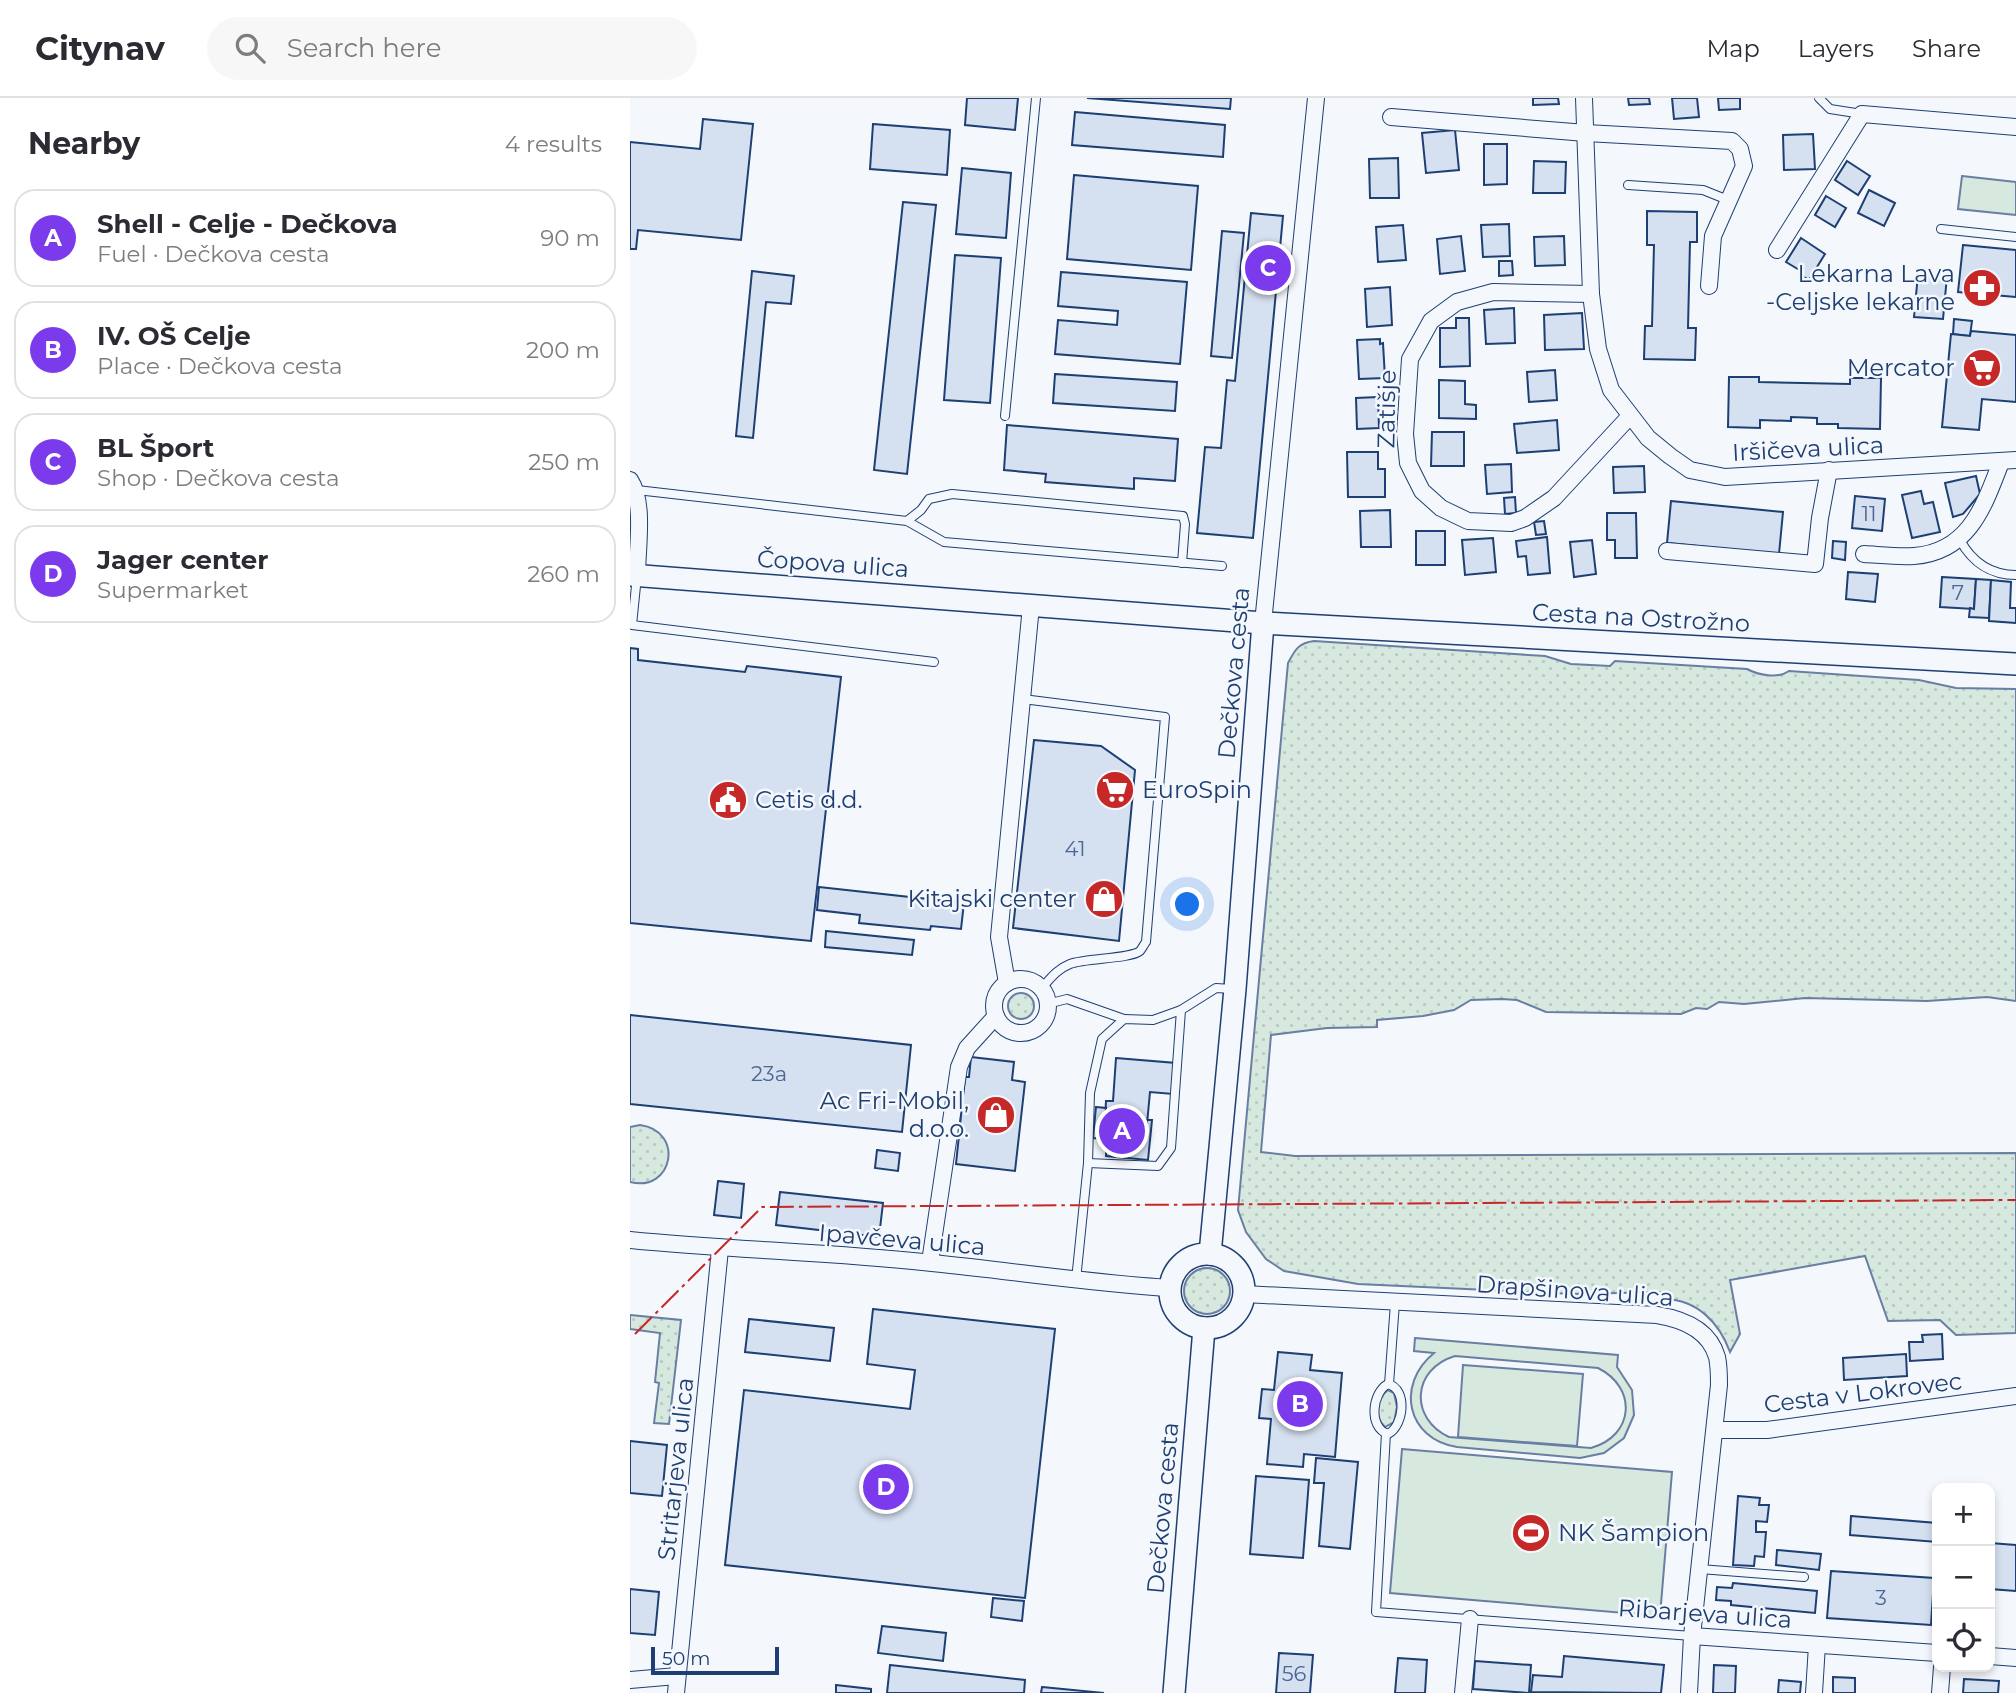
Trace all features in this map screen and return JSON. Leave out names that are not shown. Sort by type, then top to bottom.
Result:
[{"type":"street","name":"Dečkova cesta","points":[[1210,1254],[1235,989],[1263,623],[1316,98]]},
{"type":"street","name":"Iršičeva ulica","points":[[1584,98],[1591,293],[1598,349],[1611,390],[1648,438],[1690,470],[1725,477],[2009,461]]},
{"type":"street","points":[[1777,250],[1863,114],[2016,127]]},
{"type":"street","points":[[1391,117],[1586,133],[1731,141],[1740,149],[1744,166],[1713,236],[1709,286]]},
{"type":"street","name":"Zatišje","points":[[1591,293],[1493,292],[1457,302],[1431,321],[1410,359],[1405,434],[1408,463],[1422,491],[1441,508],[1468,522],[1511,523],[1524,518],[1554,498],[1630,416]]},
{"type":"street","name":"Iršičeva ulica","points":[[1959,540],[1982,510],[2009,461]]},
{"type":"street","points":[[1667,551],[1815,564],[1829,470]]},
{"type":"street","points":[[633,485],[639,508],[633,576]]},
{"type":"street","points":[[1864,554],[1916,556],[1959,540]]},
{"type":"street","name":"Čopova ulica","points":[[633,576],[1263,623]]},
{"type":"street","points":[[1007,983],[999,937],[1031,606]]},
{"type":"street","name":"Cesta na Ostrožno","points":[[1263,623],[2016,664]]},
{"type":"street","points":[[1021,979],[1036,984],[1044,996],[1047,1012],[1040,1025],[1027,1032],[1019,1033],[1005,1028],[996,1016],[994,1001],[1007,983],[1021,979]]},
{"type":"street","points":[[930,1262],[959,1067],[967,1048],[996,1016]]},
{"type":"street","name":"Ipavčeva ulica","points":[[630,1240],[720,1249],[930,1262],[1170,1289]]},
{"type":"street","name":"Stritarjeva ulica","points":[[676,1693],[720,1249]]},
{"type":"street","points":[[1210,1254],[1231,1263],[1239,1272],[1244,1294],[1235,1315],[1216,1327],[1204,1328],[1193,1325],[1175,1310],[1170,1289],[1179,1267],[1198,1255],[1210,1254]]},
{"type":"street","name":"Drapšinova ulica","points":[[1244,1294],[1657,1315],[1682,1319],[1704,1335],[1716,1356],[1719,1385],[1692,1636],[1689,1693]]},
{"type":"street","name":"Dečkova cesta","points":[[1174,1693],[1204,1328]]},
{"type":"street","name":"Cesta v Lokrovec","points":[[1716,1430],[1767,1430],[2016,1396]]},
{"type":"street","points":[[1463,1693],[1471,1619]]},
{"type":"street","name":"Ribarjeva ulica","points":[[1692,1636],[1932,1653]]},
{"type":"street","points":[[1814,1693],[1817,1645]]},
{"type":"street","points":[[1995,1656],[2016,1658]]},
{"type":"street","points":[[1940,1693],[1942,1672]]},
{"type":"street","points":[[630,1681],[677,1676]]},
{"type":"lane","points":[[1005,416],[1036,98]]},
{"type":"lane","points":[[1818,98],[1830,109],[1863,114]]},
{"type":"lane","points":[[1628,186],[1703,190],[1728,200]]},
{"type":"lane","points":[[1941,229],[2016,237]]},
{"type":"lane","points":[[633,485],[906,521],[944,542],[1222,566]]},
{"type":"lane","points":[[906,521],[921,510],[929,499],[952,494],[1183,516],[1185,524],[1182,563]]},
{"type":"lane","points":[[1959,540],[1965,550],[1989,570],[2016,575]]},
{"type":"lane","points":[[633,576],[631,625],[933,662]]},
{"type":"lane","points":[[1023,699],[1165,717],[1146,942],[1141,951],[1132,955],[1085,960],[1056,971],[1044,996],[1067,999],[1124,1019],[1153,1020],[1181,1010],[1216,988],[1235,989]]},
{"type":"lane","points":[[1088,1163],[1158,1166],[1171,1148],[1181,1010]]},
{"type":"lane","points":[[1076,1280],[1088,1163],[1090,1093],[1102,1039],[1124,1019]]},
{"type":"lane","points":[[1389,1384],[1395,1303]]},
{"type":"lane","points":[[1389,1384],[1399,1391],[1401,1409],[1396,1427],[1386,1433],[1381,1432],[1377,1426],[1375,1410],[1379,1391],[1389,1384]]},
{"type":"lane","name":"Ribarjeva ulica","points":[[1386,1433],[1376,1612],[1692,1636]]},
{"type":"lane","points":[[1700,1569],[1804,1577]]},
{"type":"shaded area","points":[[1962,176],[2016,182],[2016,215],[1958,209]]},
{"type":"shaded area","points":[[1314,641],[1545,656],[1571,664],[1610,666],[1615,661],[1747,669],[1768,675],[1789,671],[1919,680],[1956,688],[2016,689],[2016,1001],[1987,997],[1927,1001],[1805,998],[1744,1004],[1719,1002],[1707,1009],[1696,1008],[1681,1014],[1546,1012],[1517,1000],[1471,1000],[1454,1010],[1377,1020],[1377,1027],[1327,1028],[1271,1035],[1261,1152],[1295,1156],[2016,1153],[2016,1333],[1956,1335],[1940,1320],[1888,1321],[1865,1256],[1730,1280],[1740,1334],[1730,1352],[1713,1322],[1687,1303],[1665,1299],[1663,1292],[1573,1294],[1358,1284],[1284,1271],[1266,1259],[1246,1232],[1238,1210],[1288,663],[1298,648],[1304,643]]},
{"type":"shaded area","points":[[1021,993],[1030,997],[1034,1006],[1030,1015],[1021,1019],[1012,1015],[1008,1006],[1012,997]]},
{"type":"shaded area","points":[[640,1125],[654,1130],[663,1138],[668,1149],[664,1170],[656,1179],[645,1183],[630,1182],[630,1127]]},
{"type":"shaded area","points":[[1207,1268],[1223,1275],[1230,1291],[1223,1307],[1207,1314],[1191,1307],[1184,1291],[1191,1275]]},
{"type":"shaded area","points":[[630,1315],[681,1320],[669,1424],[654,1423],[659,1383],[655,1382],[660,1333],[630,1329]]},
{"type":"shaded area","points":[[1415,1338],[1618,1355],[1617,1367],[1632,1390],[1634,1415],[1624,1438],[1604,1453],[1580,1458],[1457,1447],[1440,1442],[1417,1422],[1411,1395],[1414,1380],[1434,1353],[1414,1351]],"holes":[[[1455,1356],[1598,1368],[1620,1387],[1626,1411],[1623,1423],[1616,1433],[1591,1448],[1449,1437],[1436,1429],[1422,1406],[1421,1394],[1430,1371]]]},
{"type":"shaded area","points":[[1463,1365],[1583,1374],[1577,1446],[1458,1437]]},
{"type":"shaded area","points":[[1388,1390],[1394,1393],[1397,1407],[1394,1422],[1385,1427],[1379,1418],[1378,1408],[1381,1398]]},
{"type":"shaded area","name":"NK Šampion","points":[[1402,1449],[1672,1472],[1660,1616],[1390,1593]]},
{"type":"building","points":[[967,98],[1018,98],[1015,130],[965,125]]},
{"type":"building","points":[[1087,98],[1231,98],[1230,109]]},
{"type":"building","points":[[1533,98],[1558,98],[1559,104],[1533,105]]},
{"type":"building","points":[[1628,98],[1649,98],[1650,104],[1629,105]]},
{"type":"building","points":[[1672,98],[1697,98],[1699,117],[1674,119]]},
{"type":"building","points":[[1718,98],[1740,98],[1740,109],[1719,110]]},
{"type":"building","points":[[1075,112],[1225,125],[1223,157],[1072,145]]},
{"type":"building","points":[[703,119],[753,124],[741,240],[638,230],[636,249],[630,249],[630,142],[700,149]]},
{"type":"building","points":[[873,124],[950,130],[947,175],[870,169]]},
{"type":"building","points":[[1455,130],[1459,170],[1426,173],[1422,133]]},
{"type":"building","points":[[1813,134],[1815,169],[1784,170],[1783,135]]},
{"type":"building","points":[[1484,144],[1507,144],[1507,184],[1484,185]]},
{"type":"building","points":[[1398,158],[1399,198],[1370,198],[1369,159]]},
{"type":"building","points":[[1534,161],[1566,162],[1565,193],[1533,193]]},
{"type":"building","points":[[1847,161],[1870,176],[1858,195],[1835,180]]},
{"type":"building","points":[[962,168],[1011,173],[1006,238],[956,234]]},
{"type":"building","points":[[1074,175],[1198,186],[1191,270],[1067,259]]},
{"type":"building","points":[[1869,190],[1895,203],[1884,226],[1858,213]]},
{"type":"building","points":[[1826,196],[1846,208],[1835,227],[1815,215]]},
{"type":"building","points":[[903,202],[936,205],[907,474],[874,470]]},
{"type":"building","points":[[1647,211],[1697,212],[1697,242],[1690,242],[1688,328],[1696,328],[1695,360],[1644,359],[1645,326],[1652,326],[1654,245],[1647,245]]},
{"type":"building","points":[[1251,213],[1283,216],[1253,538],[1197,533],[1205,447],[1221,448],[1227,380],[1235,381]]},
{"type":"building","points":[[1509,224],[1510,256],[1483,257],[1481,225]]},
{"type":"building","points":[[1403,225],[1406,260],[1378,262],[1376,227]]},
{"type":"building","points":[[1222,231],[1244,233],[1232,358],[1211,356]]},
{"type":"building","points":[[1461,236],[1465,271],[1440,274],[1437,239]]},
{"type":"building","points":[[1564,236],[1565,265],[1535,266],[1534,237]]},
{"type":"building","points":[[1801,238],[1825,254],[1809,280],[1799,274],[1801,271],[1786,262]]},
{"type":"building","points":[[1963,245],[2016,250],[2016,297],[1958,292]]},
{"type":"building","points":[[955,255],[1001,258],[990,403],[944,400]]},
{"type":"building","points":[[1499,261],[1512,261],[1513,275],[1499,276]]},
{"type":"building","points":[[752,271],[794,276],[791,304],[766,302],[753,438],[736,436]]},
{"type":"building","points":[[1061,272],[1187,282],[1180,364],[1055,354],[1058,320],[1117,325],[1118,311],[1058,306]]},
{"type":"building","points":[[1918,274],[1947,276],[1943,319],[1914,317]]},
{"type":"building","points":[[1390,287],[1392,325],[1367,327],[1365,289]]},
{"type":"building","points":[[1514,308],[1515,343],[1486,344],[1484,310]]},
{"type":"building","points":[[1582,313],[1584,349],[1545,350],[1544,315]]},
{"type":"building","points":[[1456,318],[1469,318],[1470,366],[1440,367],[1440,328],[1456,328]]},
{"type":"building","points":[[1954,319],[1972,321],[1970,336],[1953,334]]},
{"type":"building","name":"Mercator","points":[[1971,331],[2016,335],[2016,402],[1982,399],[1979,430],[1942,427],[1951,334],[1970,336]]},
{"type":"building","points":[[1380,339],[1380,344],[1383,343],[1385,378],[1359,379],[1357,340]]},
{"type":"building","points":[[1555,370],[1557,400],[1529,402],[1527,372]]},
{"type":"building","points":[[1055,374],[1177,382],[1175,411],[1053,403]]},
{"type":"building","points":[[1729,377],[1759,377],[1759,382],[1850,384],[1850,378],[1881,378],[1880,429],[1838,428],[1838,424],[1817,424],[1817,418],[1791,417],[1791,421],[1760,420],[1760,428],[1728,427]]},
{"type":"building","points":[[1439,380],[1465,381],[1465,404],[1476,405],[1476,419],[1439,418]]},
{"type":"building","points":[[1378,397],[1379,428],[1357,429],[1356,398]]},
{"type":"building","points":[[1557,420],[1559,450],[1517,453],[1514,424]]},
{"type":"building","points":[[1007,425],[1178,439],[1175,481],[1134,478],[1134,489],[1045,482],[1046,474],[1004,470]]},
{"type":"building","points":[[1432,432],[1464,432],[1464,466],[1431,466]]},
{"type":"building","points":[[1347,452],[1378,452],[1378,469],[1385,469],[1385,497],[1348,497]]},
{"type":"building","points":[[1511,464],[1512,492],[1487,494],[1485,465]]},
{"type":"building","points":[[1644,466],[1645,492],[1614,493],[1613,467]]},
{"type":"building","points":[[1976,476],[1980,494],[1963,514],[1953,517],[1945,483]]},
{"type":"building","points":[[1921,491],[1924,504],[1933,502],[1940,532],[1912,538],[1902,495]]},
{"type":"building","points":[[1855,496],[1885,499],[1882,531],[1852,528]]},
{"type":"building","points":[[1515,497],[1516,513],[1505,514],[1504,498]]},
{"type":"building","points":[[1671,501],[1783,512],[1779,554],[1667,543]]},
{"type":"building","points":[[1390,510],[1391,547],[1361,547],[1360,511]]},
{"type":"building","points":[[1607,513],[1636,513],[1637,558],[1615,558],[1615,540],[1607,540]]},
{"type":"building","points":[[1544,521],[1546,534],[1536,535],[1534,522]]},
{"type":"building","points":[[1416,531],[1445,531],[1445,565],[1416,565]]},
{"type":"building","points":[[1547,537],[1550,573],[1528,575],[1526,556],[1518,557],[1516,541]]},
{"type":"building","points":[[1493,538],[1496,572],[1465,575],[1462,540]]},
{"type":"building","points":[[1592,540],[1596,574],[1574,577],[1570,542]]},
{"type":"building","points":[[1833,541],[1846,542],[1845,560],[1832,558]]},
{"type":"building","points":[[1848,572],[1878,574],[1875,602],[1846,599]]},
{"type":"building","points":[[1942,577],[1976,579],[1974,609],[1940,607]]},
{"type":"building","points":[[1976,579],[1991,580],[1989,618],[1969,617],[1970,608],[1974,609]]},
{"type":"building","points":[[1991,580],[2011,582],[2010,608],[2016,608],[2016,623],[1989,621]]},
{"type":"building","name":"Cetis d.d.","points":[[630,648],[638,649],[638,660],[745,672],[747,666],[841,677],[811,941],[630,923]]},
{"type":"building","points":[[1034,740],[1101,746],[1135,770],[1119,941],[1013,928]]},
{"type":"building","points":[[819,887],[964,903],[961,929],[931,926],[930,930],[859,923],[860,915],[817,910]]},
{"type":"building","points":[[826,931],[914,940],[912,955],[825,947]]},
{"type":"building","points":[[630,1015],[911,1045],[902,1132],[630,1104]]},
{"type":"building","points":[[971,1057],[1014,1062],[1012,1080],[1025,1082],[1015,1171],[956,1164],[965,1077],[969,1077]]},
{"type":"building","points":[[1116,1058],[1176,1063],[1173,1094],[1150,1092],[1147,1124],[1105,1121],[1106,1101],[1113,1101]]},
{"type":"building","points":[[1096,1107],[1106,1108],[1105,1121],[1147,1124],[1147,1120],[1152,1120],[1148,1160],[1106,1156],[1107,1139],[1093,1138]]},
{"type":"building","points":[[877,1150],[900,1153],[898,1171],[875,1168]]},
{"type":"building","points":[[718,1181],[744,1184],[741,1218],[714,1215]]},
{"type":"building","points":[[780,1192],[883,1203],[879,1237],[776,1225]]},
{"type":"building","points":[[873,1309],[1055,1329],[1025,1598],[725,1565],[744,1390],[910,1409],[915,1370],[867,1364]]},
{"type":"building","points":[[749,1319],[834,1328],[830,1361],[745,1352]]},
{"type":"building","points":[[1942,1334],[1943,1359],[1910,1361],[1909,1342],[1923,1342],[1922,1335]]},
{"type":"building","points":[[1278,1352],[1312,1355],[1310,1370],[1342,1373],[1335,1457],[1304,1454],[1303,1467],[1267,1464],[1271,1419],[1259,1418],[1262,1389],[1274,1390]]},
{"type":"building","points":[[1906,1354],[1907,1376],[1844,1380],[1843,1358]]},
{"type":"building","points":[[630,1441],[667,1445],[662,1496],[630,1493]]},
{"type":"building","points":[[1316,1458],[1358,1462],[1350,1549],[1319,1546],[1324,1483],[1314,1483]]},
{"type":"building","points":[[1256,1476],[1309,1480],[1303,1558],[1250,1554]]},
{"type":"building","points":[[1738,1496],[1760,1498],[1759,1505],[1769,1505],[1767,1522],[1756,1521],[1756,1532],[1766,1532],[1764,1557],[1755,1556],[1754,1566],[1733,1565]]},
{"type":"building","points":[[1851,1516],[1932,1523],[1932,1542],[1850,1535]]},
{"type":"building","points":[[1995,1543],[2016,1545],[2016,1591],[1995,1589]]},
{"type":"building","points":[[1777,1550],[1821,1554],[1819,1570],[1776,1565]]},
{"type":"building","points":[[1831,1571],[1932,1578],[1931,1625],[1827,1618]]},
{"type":"building","points":[[1733,1583],[1817,1591],[1815,1613],[1731,1605],[1731,1601],[1716,1600],[1717,1587],[1732,1588]]},
{"type":"building","points":[[630,1589],[659,1592],[655,1635],[630,1633]]},
{"type":"building","points":[[993,1598],[1024,1601],[1022,1621],[991,1617]]},
{"type":"building","points":[[882,1626],[946,1633],[943,1661],[878,1653]]},
{"type":"building","points":[[1279,1653],[1313,1655],[1310,1693],[1276,1693]]},
{"type":"building","points":[[1564,1656],[1664,1665],[1661,1693],[1531,1692],[1533,1675],[1562,1677]]},
{"type":"building","points":[[1398,1658],[1427,1660],[1425,1693],[1395,1693]]},
{"type":"building","points":[[1475,1661],[1531,1665],[1529,1693],[1473,1689]]},
{"type":"building","points":[[890,1665],[1025,1680],[1024,1693],[887,1693]]},
{"type":"building","points":[[1714,1665],[1736,1666],[1735,1693],[1713,1693]]},
{"type":"building","points":[[1833,1677],[1855,1678],[1855,1693],[1833,1693]]},
{"type":"building","points":[[1964,1679],[1999,1681],[1998,1693],[1963,1693]]},
{"type":"building","points":[[1779,1680],[1801,1682],[1800,1693],[1778,1693]]},
{"type":"building","points":[[836,1685],[871,1689],[871,1693],[836,1693]]},
{"type":"building","points":[[1042,1687],[1104,1693],[1041,1693]]},
{"type":"power","points":[[635,1334],[762,1207],[2016,1200]]},
{"type":"place","name":"BL Šport","points":[[1268,268]]},
{"type":"place","name":"Lekarna Lava -Celjske lekarne","points":[[1982,288]]},
{"type":"place","name":"Mercator","points":[[1982,368]]},
{"type":"place","name":"EuroSpin","points":[[1115,790]]},
{"type":"place","name":"Cetis d.d.","points":[[728,800]]},
{"type":"place","name":"Kitajski center","points":[[1104,899]]},
{"type":"place","name":"Ac Fri-Mobil, d.o.o.","points":[[996,1115]]},
{"type":"place","name":"Shell - Celje - Dečkova","points":[[1122,1131]]},
{"type":"place","name":"IV. OŠ Celje","points":[[1300,1404]]},
{"type":"place","name":"Jager center","points":[[886,1487]]},
{"type":"place","name":"NK Šampion","points":[[1531,1533]]}]
